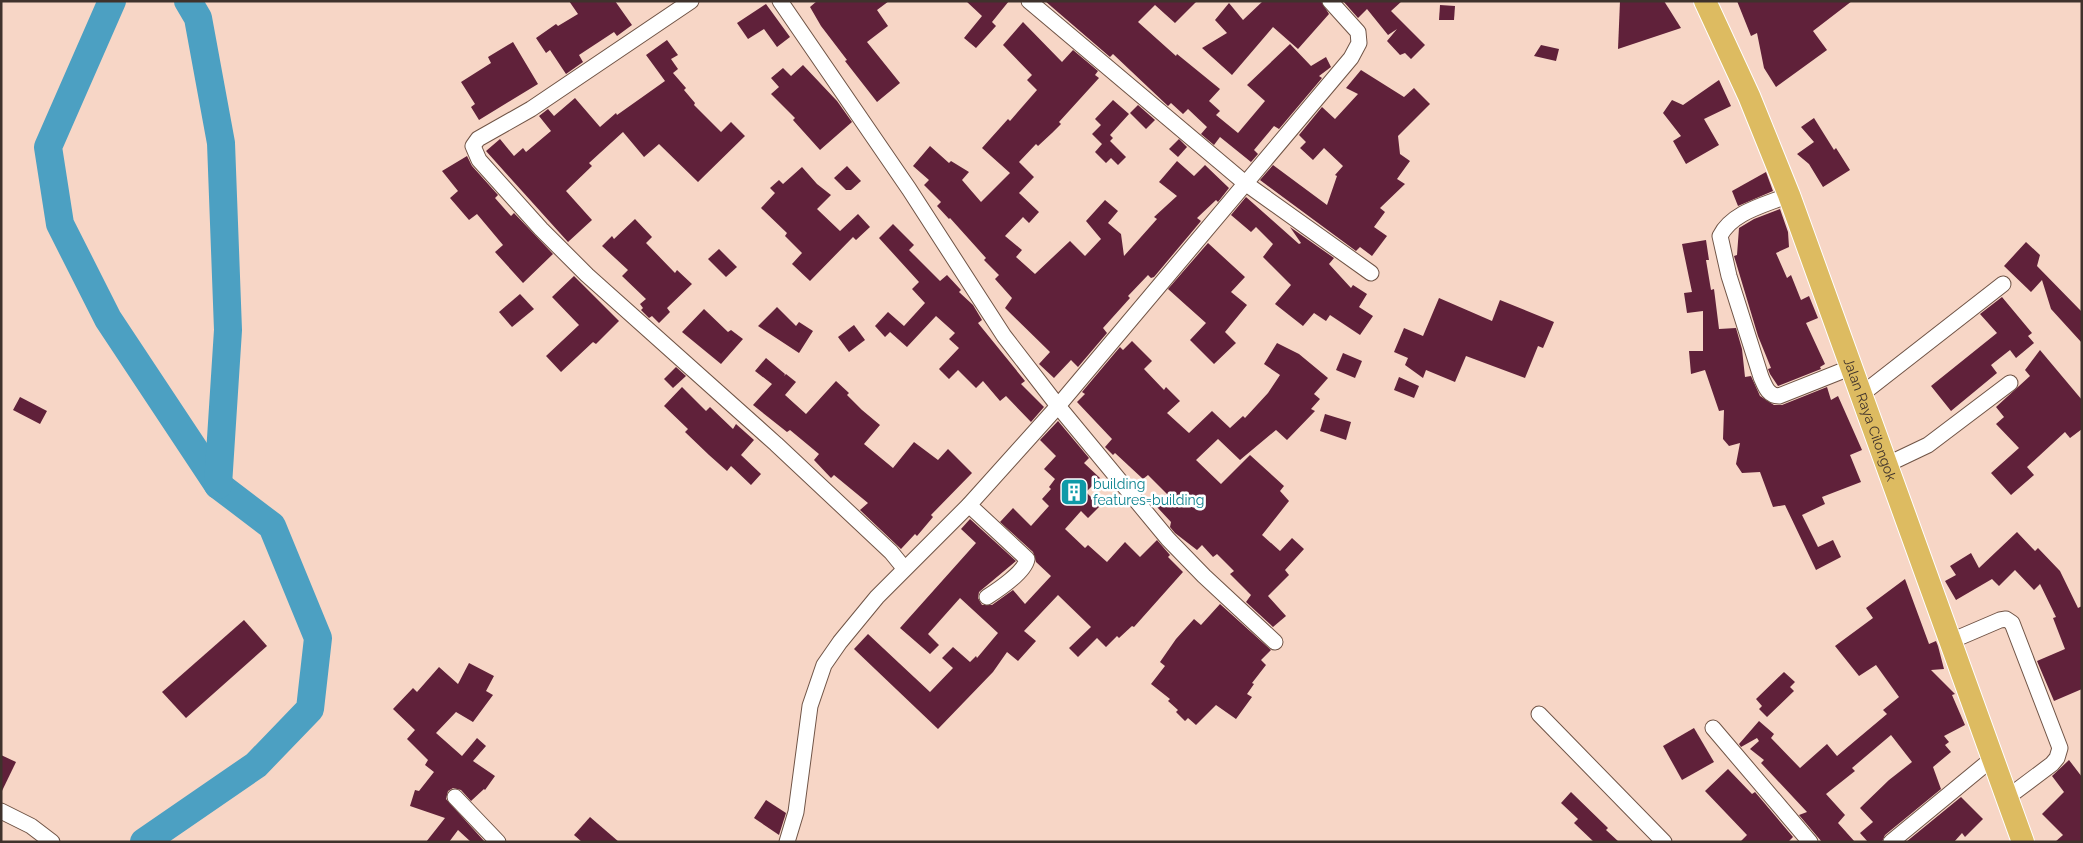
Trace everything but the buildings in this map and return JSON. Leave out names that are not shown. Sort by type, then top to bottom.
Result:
[{"type":"highway","name":"Jalan Raya Cilongok","points":[[1705,1],[1749,96],[1788,195],[1862,394],[2023,842]]},
{"type":"street","points":[[691,1],[531,109],[478,139],[473,146],[479,160],[541,229],[587,275],[776,444],[891,552],[904,568]]},
{"type":"street","points":[[780,1],[896,170],[986,309],[1058,406],[1168,539],[1204,576],[1275,642]]},
{"type":"street","points":[[1029,1],[1245,183],[1371,273]]},
{"type":"street","points":[[788,842],[796,812],[810,706],[824,665],[877,597],[968,505],[1058,406],[1351,58],[1359,43],[1358,32],[1330,1]]},
{"type":"street","points":[[1788,195],[1738,217],[1729,223],[1720,236],[1729,276],[1761,377],[1771,395],[1779,396],[1852,367]]},
{"type":"street","points":[[1862,394],[2003,284]]},
{"type":"street","points":[[1886,465],[1928,446],[2010,383]]},
{"type":"street","points":[[968,505],[1027,559],[1024,566],[1005,585],[988,597]]},
{"type":"street","points":[[1951,640],[2000,620],[2009,620],[2060,748],[2058,758],[2052,764],[2008,797]]},
{"type":"street","points":[[1539,714],[1664,842]]},
{"type":"street","points":[[1713,728],[1810,842]]},
{"type":"street","points":[[1891,842],[1993,758]]},
{"type":"street","points":[[455,797],[498,842]]},
{"type":"street","points":[[1,811],[31,826],[52,842]]},
{"type":"waterway","points":[[112,1],[48,147],[60,224],[108,319],[218,485],[272,526],[318,638],[310,709],[256,765],[144,842]]},
{"type":"waterway","points":[[188,1],[198,18],[221,143],[228,330],[218,485]]},
{"type":"place","name":"building features=building","points":[[1074,492]]}]
